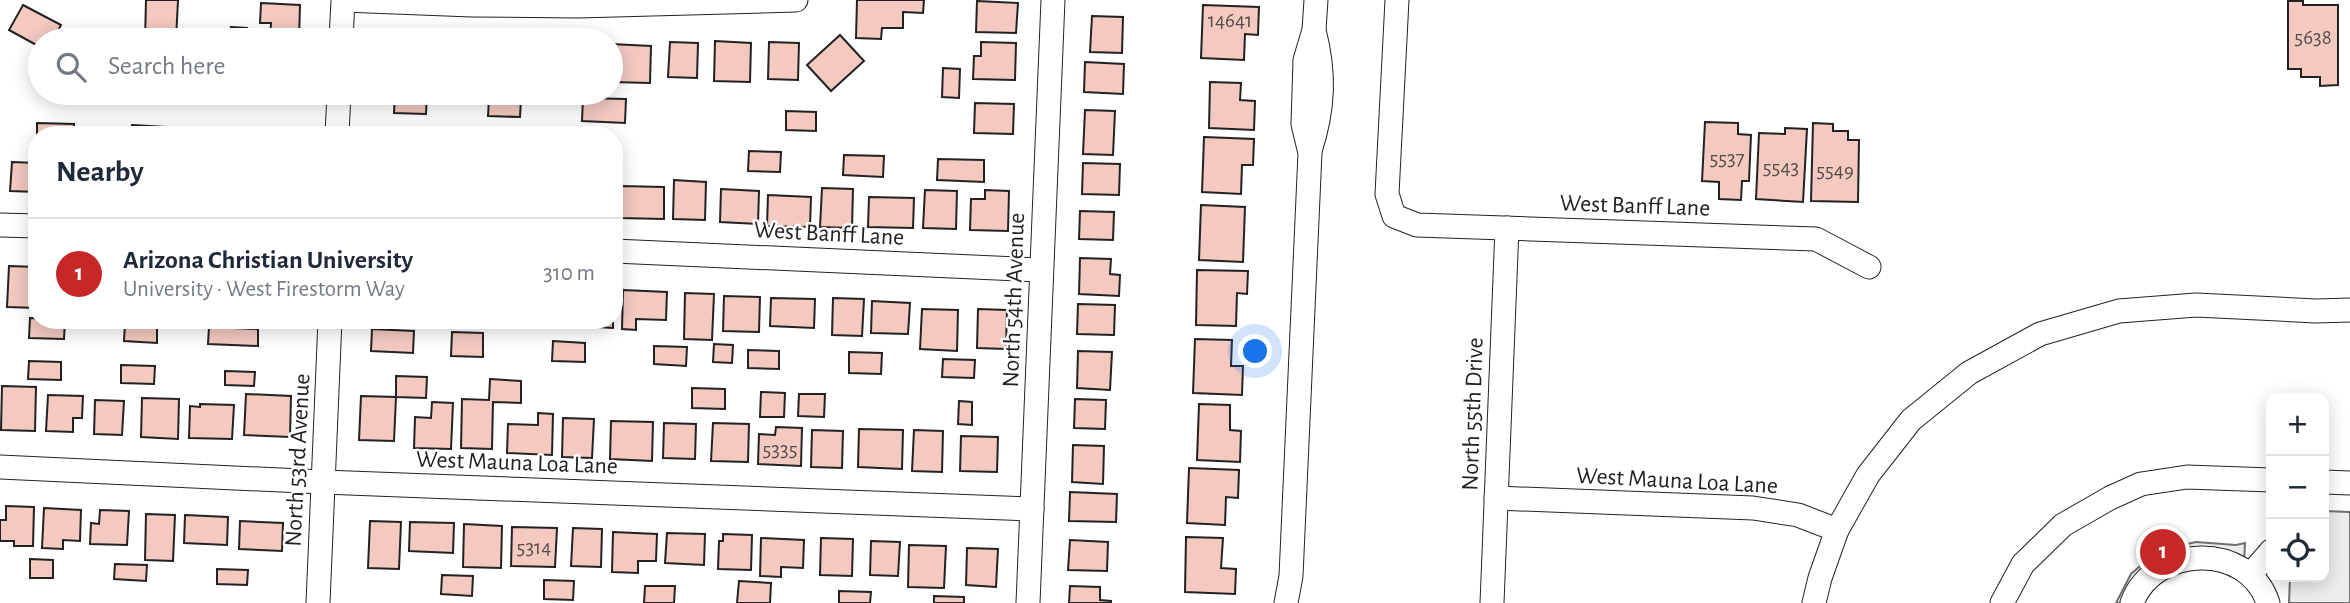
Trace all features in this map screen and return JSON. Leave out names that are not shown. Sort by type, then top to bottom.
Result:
[{"type":"street","points":[[341,28],[342,0],[578,6],[796,0]]},
{"type":"street","name":"North 54th Avenue","points":[[1028,603],[1053,0]]},
{"type":"street","points":[[1286,603],[1291,576],[1310,153],[1303,124],[1305,60],[1314,30],[1316,0]]},
{"type":"street","name":"West Banff Lane","points":[[1397,0],[1387,194],[1394,216],[1417,225],[1816,239],[1869,267]]},
{"type":"street","points":[[337,126],[338,105]]},
{"type":"street","points":[[0,225],[28,226]]},
{"type":"street","name":"North 55th Drive","points":[[1492,603],[1507,228]]},
{"type":"street","name":"West Banff Lane","points":[[623,251],[1040,270]]},
{"type":"street","points":[[1814,603],[1837,530],[1868,475],[1911,420],[1969,373],[2040,334],[2119,311],[2196,305],[2316,311],[2350,310]]},
{"type":"street","name":"North 53rd Avenue","points":[[318,603],[330,329]]},
{"type":"street","name":"West Mauna Loa Lane","points":[[0,467],[1031,509]]},
{"type":"street","points":[[2002,603],[2023,564],[2063,525],[2110,498],[2141,484],[2187,477],[2266,480]]},
{"type":"street","points":[[2329,482],[2350,483]]},
{"type":"street","name":"West Mauna Loa Lane","points":[[1496,498],[1753,508],[1798,515],[1837,530]]},
{"type":"street","points":[[2132,603],[2136,592],[2153,573],[2176,561],[2201,556],[2227,562],[2249,575],[2266,595],[2268,603]]},
{"type":"street","points":[[2249,575],[2266,556]]},
{"type":"street","points":[[1291,576],[1294,603]]},
{"type":"shaded area","points":[[2329,511],[2350,512],[2350,603],[2289,603],[2290,582],[2329,582]]},
{"type":"shaded area","points":[[2196,542],[2236,545],[2245,543],[2244,563],[2195,558],[2132,603],[2116,603],[2131,574],[2139,567],[2169,548]]},
{"type":"building","points":[[146,0],[178,0],[177,28],[145,28]]},
{"type":"building","points":[[857,0],[924,0],[923,13],[903,12],[903,28],[882,28],[881,39],[856,38]]},
{"type":"building","points":[[977,1],[1018,3],[1016,33],[976,32]]},
{"type":"building","points":[[2288,1],[2303,1],[2303,5],[2338,5],[2338,85],[2320,86],[2320,77],[2301,77],[2301,69],[2288,69]]},
{"type":"building","points":[[261,3],[300,5],[299,28],[271,28],[271,23],[260,23]]},
{"type":"building","points":[[23,5],[61,25],[59,28],[28,28],[28,40],[9,30]]},
{"type":"building","points":[[1203,5],[1259,7],[1258,35],[1245,34],[1244,60],[1201,58]]},
{"type":"building","points":[[1092,16],[1123,17],[1122,53],[1090,52]]},
{"type":"building","points":[[840,35],[864,61],[831,91],[807,65]]},
{"type":"building","points":[[715,41],[751,43],[750,82],[714,81]]},
{"type":"building","points":[[670,42],[698,43],[697,78],[668,77]]},
{"type":"building","points":[[769,42],[799,43],[798,80],[768,79]]},
{"type":"building","points":[[981,42],[1016,43],[1015,80],[973,79],[974,56],[981,56]]},
{"type":"building","points":[[623,45],[651,46],[650,83],[623,82]]},
{"type":"building","points":[[1085,62],[1124,64],[1123,94],[1084,92]]},
{"type":"building","points":[[943,68],[960,69],[959,98],[942,97]]},
{"type":"building","points":[[1210,82],[1241,83],[1240,100],[1255,101],[1254,130],[1209,128]]},
{"type":"building","points":[[623,99],[626,99],[625,123],[582,121],[583,105],[623,105]]},
{"type":"building","points":[[975,103],[1014,104],[1013,134],[974,133]]},
{"type":"building","points":[[394,105],[426,105],[426,114],[394,113]]},
{"type":"building","points":[[489,105],[521,105],[520,117],[488,116]]},
{"type":"building","points":[[1085,110],[1115,111],[1113,155],[1083,154]]},
{"type":"building","points":[[786,111],[816,112],[816,131],[786,130]]},
{"type":"building","points":[[1705,122],[1738,123],[1738,134],[1751,135],[1749,181],[1742,181],[1741,200],[1719,199],[1719,182],[1702,181]]},
{"type":"building","points":[[37,123],[74,124],[74,126],[37,126]]},
{"type":"building","points":[[1813,123],[1833,124],[1833,131],[1848,131],[1848,140],[1859,140],[1858,202],[1811,201]]},
{"type":"building","points":[[1785,128],[1807,129],[1803,202],[1756,199],[1759,133],[1785,134]]},
{"type":"building","points":[[1204,137],[1254,139],[1253,165],[1242,165],[1241,194],[1202,192]]},
{"type":"building","points":[[749,151],[781,152],[780,172],[748,171]]},
{"type":"building","points":[[844,155],[884,156],[883,177],[843,175]]},
{"type":"building","points":[[938,159],[984,160],[984,182],[937,180]]},
{"type":"building","points":[[12,162],[28,163],[28,192],[10,191]]},
{"type":"building","points":[[1083,163],[1120,164],[1119,195],[1082,194]]},
{"type":"building","points":[[674,180],[706,182],[705,220],[673,219]]},
{"type":"building","points":[[623,186],[664,187],[664,219],[623,218]]},
{"type":"building","points":[[822,188],[853,189],[852,228],[820,227]]},
{"type":"building","points":[[721,189],[759,191],[758,224],[720,222]]},
{"type":"building","points":[[925,190],[957,191],[956,229],[923,228]]},
{"type":"building","points":[[985,190],[1009,191],[1008,231],[970,230],[971,199],[985,199]]},
{"type":"building","points":[[768,195],[811,197],[810,227],[767,226]]},
{"type":"building","points":[[869,197],[914,198],[913,228],[868,227]]},
{"type":"building","points":[[1201,205],[1245,207],[1243,262],[1199,260]]},
{"type":"building","points":[[1080,211],[1114,212],[1113,240],[1079,239]]},
{"type":"building","points":[[1080,258],[1111,259],[1110,274],[1120,275],[1119,296],[1079,294]]},
{"type":"building","points":[[9,266],[28,267],[28,308],[7,307]]},
{"type":"building","points":[[1197,270],[1248,271],[1247,294],[1237,293],[1236,326],[1196,325]]},
{"type":"building","points":[[623,290],[667,292],[666,320],[636,319],[636,330],[622,329]]},
{"type":"building","points":[[685,293],[714,294],[712,340],[684,339]]},
{"type":"building","points":[[724,296],[760,297],[759,332],[723,331]]},
{"type":"building","points":[[771,298],[815,299],[814,328],[770,326]]},
{"type":"building","points":[[833,298],[864,299],[862,336],[832,335]]},
{"type":"building","points":[[872,301],[910,303],[908,334],[871,333]]},
{"type":"building","points":[[1078,304],[1115,305],[1114,335],[1077,334]]},
{"type":"building","points":[[922,309],[958,310],[957,351],[920,349]]},
{"type":"building","points":[[978,309],[1007,310],[1006,349],[977,348]]},
{"type":"building","points":[[29,329],[65,329],[64,339],[29,338]]},
{"type":"building","points":[[125,329],[157,329],[157,343],[124,341]]},
{"type":"building","points":[[209,329],[258,329],[258,346],[208,344]]},
{"type":"building","points":[[372,329],[414,331],[413,353],[371,351]]},
{"type":"building","points":[[452,332],[483,333],[483,357],[451,356]]},
{"type":"building","points":[[1195,339],[1232,340],[1231,366],[1243,366],[1242,395],[1193,393]]},
{"type":"building","points":[[553,341],[585,343],[585,362],[552,361]]},
{"type":"building","points":[[714,344],[733,345],[732,363],[713,362]]},
{"type":"building","points":[[654,346],[687,347],[686,366],[654,364]]},
{"type":"building","points":[[748,350],[779,351],[779,369],[748,368]]},
{"type":"building","points":[[1078,351],[1112,352],[1110,390],[1077,388]]},
{"type":"building","points":[[849,352],[882,353],[881,374],[849,373]]},
{"type":"building","points":[[943,359],[975,360],[974,378],[942,377]]},
{"type":"building","points":[[29,361],[61,362],[61,380],[28,379]]},
{"type":"building","points":[[121,365],[155,366],[154,384],[121,383]]},
{"type":"building","points":[[225,371],[255,372],[254,386],[225,385]]},
{"type":"building","points":[[396,376],[427,377],[426,398],[396,397]]},
{"type":"building","points":[[490,379],[521,381],[521,403],[493,402],[492,449],[461,448],[462,399],[489,400]]},
{"type":"building","points":[[2,386],[36,387],[35,431],[1,430]]},
{"type":"building","points":[[692,388],[725,389],[725,409],[692,408]]},
{"type":"building","points":[[761,392],[785,393],[784,417],[760,417]]},
{"type":"building","points":[[246,394],[291,396],[290,437],[244,435]]},
{"type":"building","points":[[799,394],[825,394],[824,417],[798,416]]},
{"type":"building","points":[[48,395],[83,396],[82,418],[73,418],[73,432],[46,431]]},
{"type":"building","points":[[361,396],[396,397],[394,441],[359,440]]},
{"type":"building","points":[[142,398],[179,399],[178,439],[141,437]]},
{"type":"building","points":[[1075,399],[1106,400],[1105,429],[1074,428]]},
{"type":"building","points":[[95,400],[124,401],[122,435],[94,434]]},
{"type":"building","points":[[959,401],[972,402],[972,425],[958,424]]},
{"type":"building","points":[[432,402],[453,403],[451,449],[414,448],[415,417],[431,418]]},
{"type":"building","points":[[200,404],[234,405],[232,439],[189,438],[190,406],[200,407]]},
{"type":"building","points":[[1199,404],[1230,405],[1230,430],[1241,431],[1240,462],[1197,460]]},
{"type":"building","points":[[538,413],[553,414],[552,455],[507,453],[508,424],[538,425]]},
{"type":"building","points":[[563,418],[594,419],[592,458],[562,457]]},
{"type":"building","points":[[611,421],[653,422],[652,461],[610,459]]},
{"type":"building","points":[[664,423],[696,424],[695,459],[663,458]]},
{"type":"building","points":[[713,423],[749,424],[748,462],[711,461]]},
{"type":"building","points":[[776,427],[802,428],[801,466],[758,464],[759,434],[775,435]]},
{"type":"building","points":[[859,429],[903,430],[902,469],[858,467]]},
{"type":"building","points":[[812,430],[843,431],[842,468],[811,467]]},
{"type":"building","points":[[914,430],[943,431],[942,472],[912,471]]},
{"type":"building","points":[[961,436],[998,437],[997,472],[960,471]]},
{"type":"building","points":[[1073,445],[1104,446],[1103,484],[1072,482]]},
{"type":"building","points":[[1189,468],[1239,470],[1238,498],[1226,497],[1225,525],[1187,523]]},
{"type":"building","points":[[1070,492],[1117,494],[1116,522],[1069,521]]},
{"type":"building","points":[[6,506],[34,507],[33,546],[14,546],[14,541],[0,541],[0,520],[6,520]]},
{"type":"building","points":[[44,508],[81,510],[80,541],[63,540],[63,549],[42,548]]},
{"type":"building","points":[[100,510],[129,511],[127,545],[90,544],[91,523],[99,524]]},
{"type":"building","points":[[146,514],[175,515],[173,561],[145,560]]},
{"type":"building","points":[[185,515],[228,517],[227,545],[184,543]]},
{"type":"building","points":[[240,521],[283,523],[282,551],[239,549]]},
{"type":"building","points":[[370,521],[401,522],[399,569],[368,568]]},
{"type":"building","points":[[410,522],[454,523],[453,553],[409,551]]},
{"type":"building","points":[[464,524],[502,526],[501,568],[463,567]]},
{"type":"building","points":[[512,527],[557,528],[555,567],[511,566]]},
{"type":"building","points":[[573,528],[602,529],[601,567],[571,566]]},
{"type":"building","points":[[613,532],[657,534],[656,561],[638,561],[638,573],[612,572]]},
{"type":"building","points":[[667,533],[705,534],[704,565],[665,563]]},
{"type":"building","points":[[723,534],[752,535],[751,570],[718,569],[719,541],[723,541]]},
{"type":"building","points":[[1186,537],[1223,538],[1221,568],[1236,569],[1235,594],[1185,592]]},
{"type":"building","points":[[761,538],[804,540],[803,568],[781,567],[781,577],[760,576]]},
{"type":"building","points":[[821,538],[853,539],[852,576],[820,575]]},
{"type":"building","points":[[1070,540],[1108,542],[1107,571],[1068,570]]},
{"type":"building","points":[[871,541],[900,542],[898,576],[870,575]]},
{"type":"building","points":[[909,545],[946,546],[944,588],[908,587]]},
{"type":"building","points":[[967,548],[998,549],[996,587],[966,585]]},
{"type":"building","points":[[30,559],[53,560],[53,578],[30,578]]},
{"type":"building","points":[[115,564],[147,565],[146,581],[114,579]]},
{"type":"building","points":[[217,569],[248,570],[247,585],[217,584]]},
{"type":"building","points":[[442,575],[473,576],[472,596],[441,594]]},
{"type":"building","points":[[544,580],[574,581],[573,600],[544,599]]},
{"type":"building","points":[[739,581],[771,583],[770,603],[737,603]]},
{"type":"building","points":[[645,586],[675,586],[674,603],[644,603]]},
{"type":"building","points":[[1070,586],[1100,587],[1100,600],[1111,603],[1069,603]]},
{"type":"building","points":[[839,591],[871,592],[870,603],[839,603]]},
{"type":"building","points":[[934,596],[964,597],[964,603],[934,603]]},
{"type":"place","name":"Arizona Christian University","points":[[2163,552]]}]
